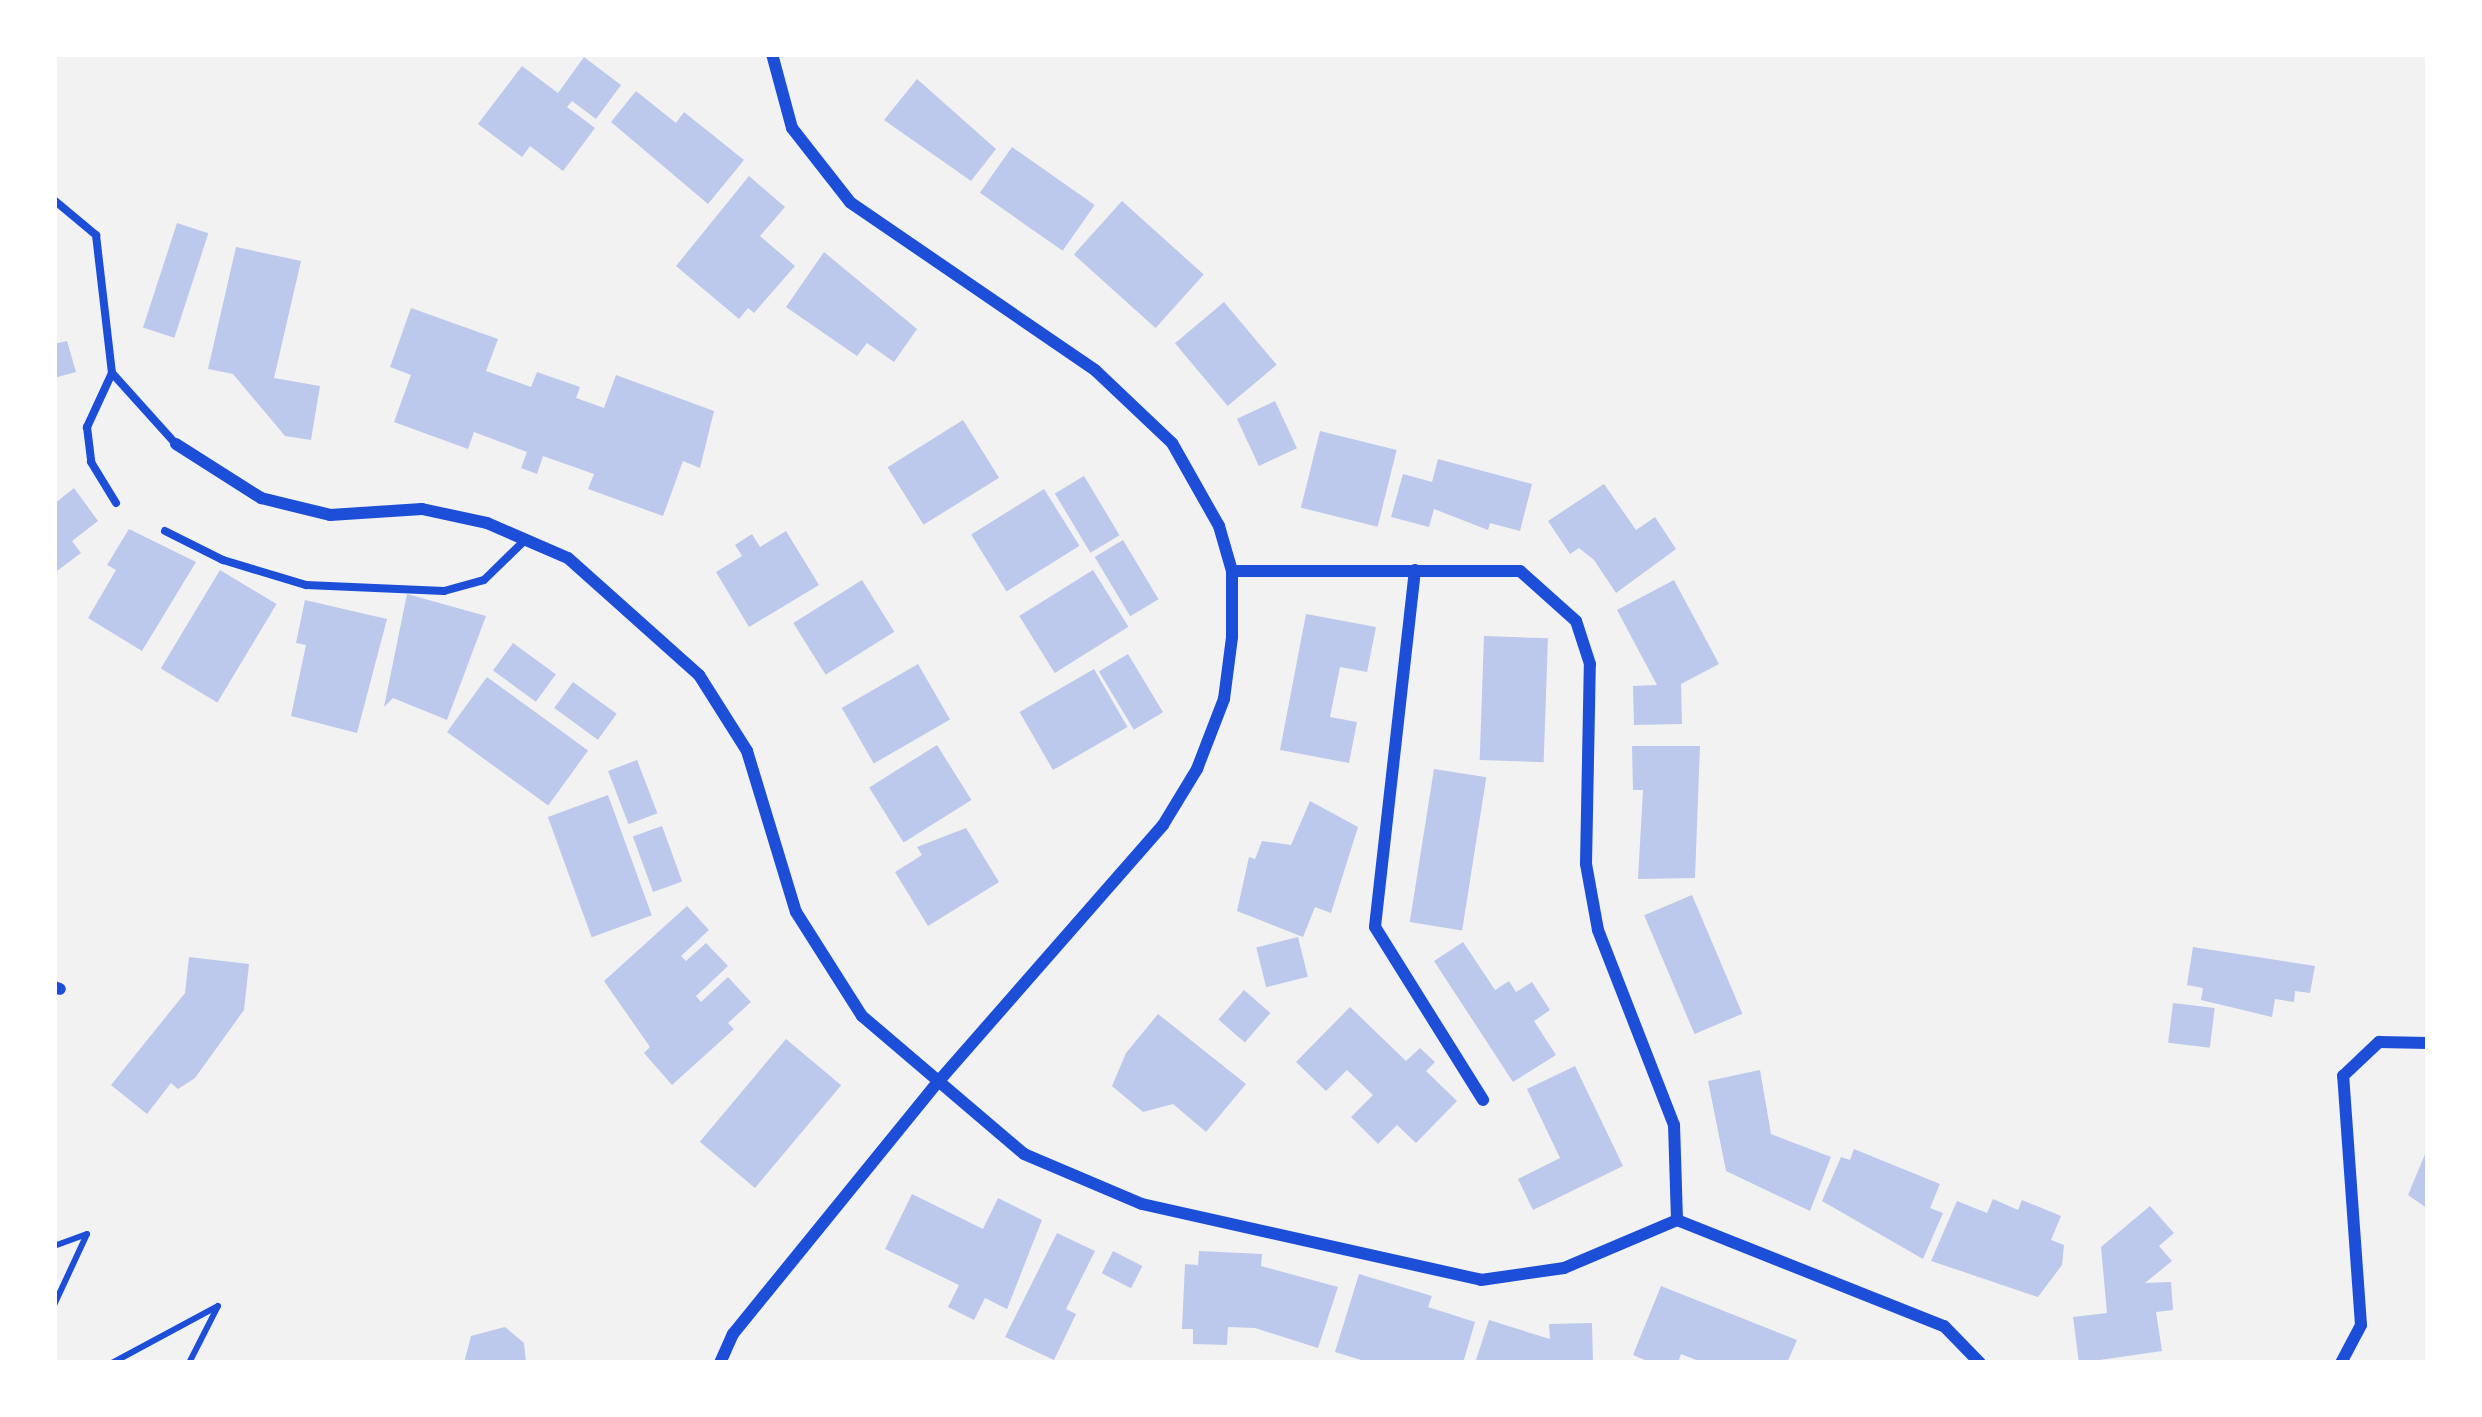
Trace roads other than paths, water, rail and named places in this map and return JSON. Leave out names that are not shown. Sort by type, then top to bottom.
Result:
[{"type":"street","points":[[720,1363],[733,1334],[938,1082],[1163,825],[1197,769],[1224,699],[1232,571],[1219,526],[1172,443],[1095,370],[850,202],[792,128],[772,54]]},
{"type":"street","points":[[176,444],[261,498],[330,514],[422,509],[527,538],[568,558],[699,675],[747,751],[796,912],[862,1016],[1024,1154],[1142,1204],[1481,1280],[1564,1268],[1677,1220],[1944,1326],[1980,1363]]},
{"type":"street","points":[[1415,570],[1376,927],[1483,1100]]},
{"type":"street","points":[[1232,571],[1520,571],[1576,621],[1590,664],[1586,863],[1598,930],[1674,1125],[1677,1220]]},
{"type":"street","points":[[2342,1363],[2360,1325],[2343,1076],[2379,1042],[2428,1043]]},
{"type":"lane","points":[[54,200],[96,235],[112,374],[88,428],[91,462],[116,503]]},
{"type":"lane","points":[[112,374],[176,444]]},
{"type":"lane","points":[[165,531],[224,560],[306,585],[444,592],[484,580],[527,538]]}]
